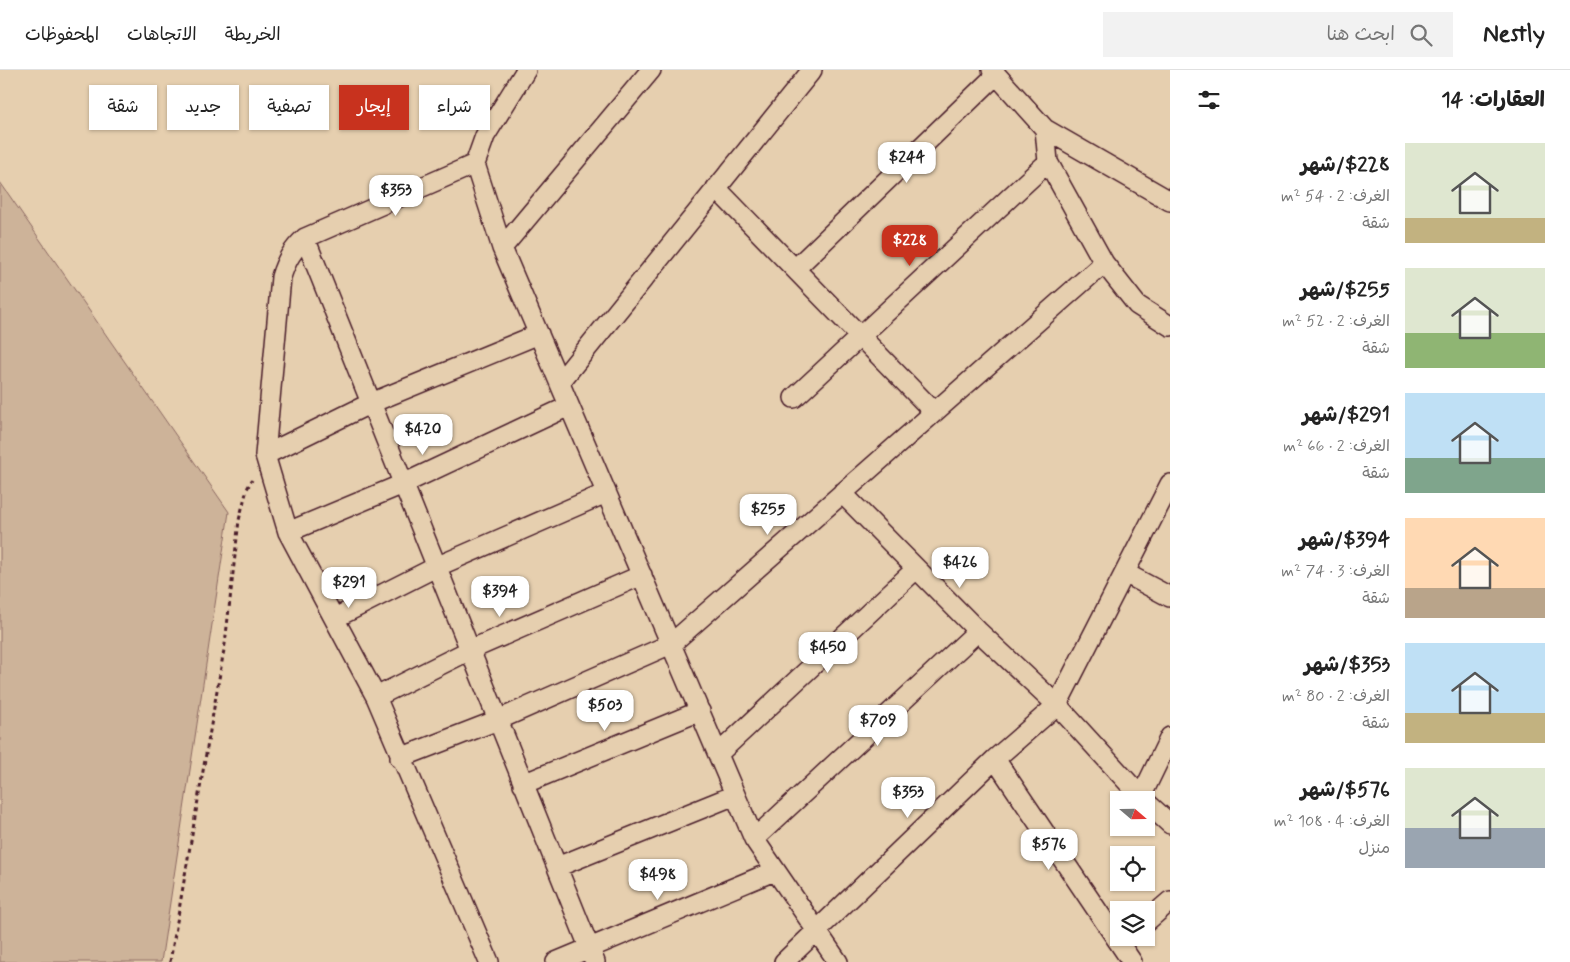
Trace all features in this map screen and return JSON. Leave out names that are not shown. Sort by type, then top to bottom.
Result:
[{"type":"street","points":[[526,70],[485,136],[474,164],[502,248],[754,839],[774,871],[818,930],[838,962]]},
{"type":"street","points":[[502,248],[651,70]]},
{"type":"street","points":[[560,382],[812,70]]},
{"type":"street","points":[[794,269],[994,73],[1045,129],[1170,201]]},
{"type":"street","points":[[1045,129],[1048,162],[1104,263],[1137,305],[1170,326]]},
{"type":"street","points":[[794,398],[1048,162]]},
{"type":"street","points":[[474,164],[304,238],[294,248],[286,262],[281,277],[265,455],[288,532],[376,697],[400,758],[489,962]]},
{"type":"street","points":[[716,188],[934,412]]},
{"type":"street","points":[[304,238],[592,955]]},
{"type":"street","points":[[400,758],[498,720],[671,644],[1104,263]]},
{"type":"street","points":[[265,455],[371,403],[539,334]]},
{"type":"street","points":[[288,532],[403,484],[570,406]]},
{"type":"street","points":[[784,962],[995,759],[1057,705],[1170,484]]},
{"type":"street","points":[[335,618],[436,567],[606,493]]},
{"type":"street","points":[[842,494],[978,631],[1057,705],[1136,791]]},
{"type":"street","points":[[718,754],[916,569]]},
{"type":"street","points":[[1125,573],[1170,597]]},
{"type":"street","points":[[376,697],[470,650],[642,575]]},
{"type":"street","points":[[754,839],[978,631]]},
{"type":"street","points":[[523,784],[700,711]]},
{"type":"street","points":[[1148,791],[1170,737]]},
{"type":"street","points":[[995,759],[1110,922]]},
{"type":"street","points":[[557,867],[736,796]]},
{"type":"street","points":[[1155,810],[1170,824]]},
{"type":"street","points":[[556,962],[592,955],[774,871]]},
{"type":"street","points":[[1155,914],[1170,900]]},
{"type":"street","points":[[1126,946],[1132,962]]},
{"type":"path","points":[[170,962],[225,644],[240,520],[247,489],[265,455]]},
{"type":"shaded area","points":[[0,182],[229,512],[161,962],[0,962]]}]
